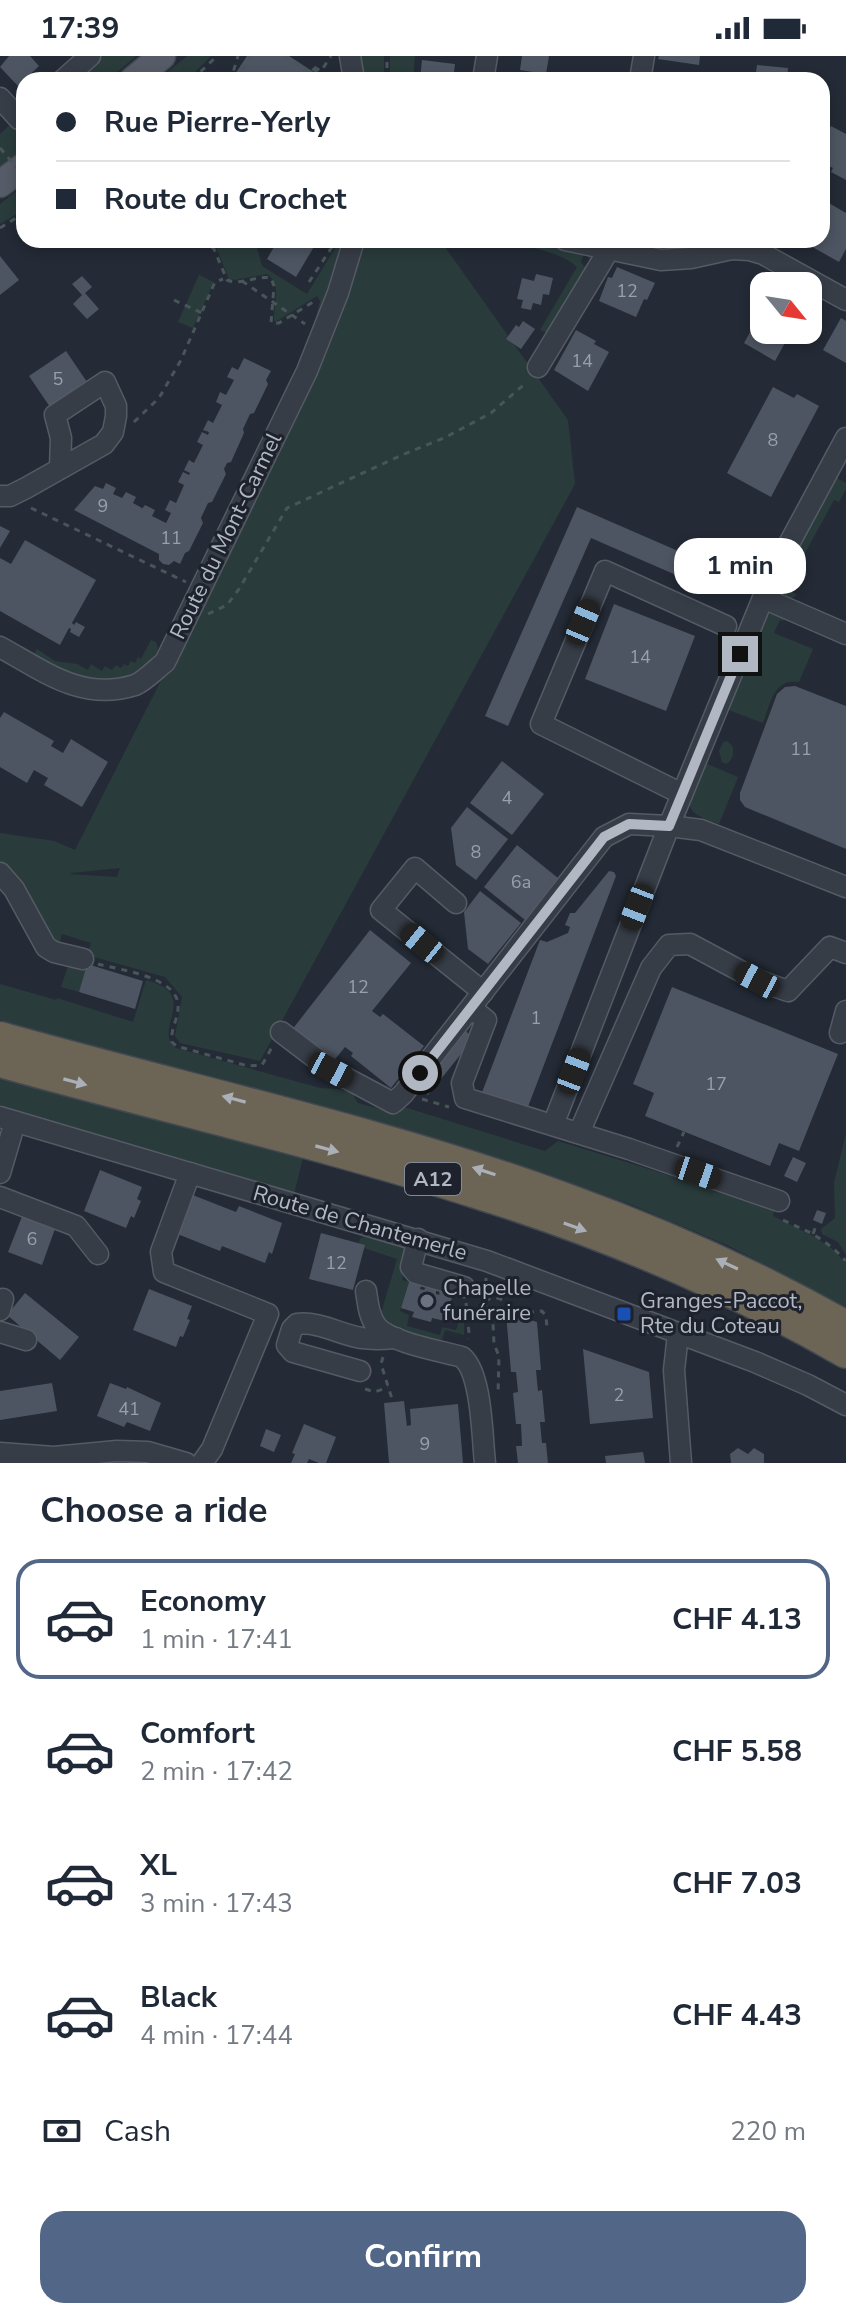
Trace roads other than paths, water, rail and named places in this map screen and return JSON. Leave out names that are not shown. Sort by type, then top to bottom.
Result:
[{"type":"highway","name":"A12","points":[[0,1037],[372,1137],[526,1184],[691,1248],[774,1287],[846,1326]]},
{"type":"highway","name":"A12","points":[[0,1062],[366,1160],[519,1207],[681,1269],[763,1308],[846,1353]]},
{"type":"main road","points":[[143,72],[162,56]]},
{"type":"street","points":[[72,72],[90,56]]},
{"type":"street","points":[[0,98],[16,116]]},
{"type":"street","name":"Route du Mont-Carmel","points":[[0,647],[71,686],[101,691],[137,684],[165,662],[307,371],[319,328],[351,248]]},
{"type":"street","points":[[538,367],[609,248]]},
{"type":"street","points":[[624,248],[661,260],[732,249],[749,250],[763,254],[846,300]]},
{"type":"street","points":[[5,496],[60,468],[104,444],[113,432],[116,416],[116,406],[105,382],[55,415],[61,438],[60,468]]},
{"type":"street","points":[[553,1125],[669,826],[763,598],[846,438]]},
{"type":"street","points":[[682,794],[541,724],[605,571],[726,626]]},
{"type":"street","points":[[763,598],[846,634]]},
{"type":"street","points":[[281,1032],[331,1070],[393,1103],[604,837],[629,824],[701,830],[846,887]]},
{"type":"street","points":[[456,903],[415,868],[381,910],[477,1000],[486,1020],[462,1083],[465,1098],[779,1201]]},
{"type":"street","points":[[0,873],[14,889],[46,947],[83,959]]},
{"type":"street","points":[[579,1133],[651,968],[669,945],[690,944],[757,980],[788,991],[830,947],[846,953]]},
{"type":"street","points":[[840,1033],[846,1011]]},
{"type":"street","points":[[0,1173],[7,1120]]},
{"type":"street","name":"Route de Chantemerle","points":[[7,1120],[487,1261],[781,1373],[846,1405]]},
{"type":"street","points":[[190,1173],[161,1252],[164,1272],[268,1314],[212,1449],[202,1463]]},
{"type":"street","points":[[0,1197],[76,1226],[98,1254]]},
{"type":"street","points":[[418,1239],[411,1267],[416,1273],[464,1287]]},
{"type":"street","points":[[366,1291],[371,1318],[390,1345]]},
{"type":"street","points":[[361,1379],[293,1352],[287,1345],[292,1329],[297,1324],[309,1322],[390,1345],[462,1357],[469,1363],[476,1379],[485,1463]]},
{"type":"street","points":[[0,1332],[26,1340]]},
{"type":"street","points":[[678,1334],[674,1370],[681,1463]]},
{"type":"street","points":[[0,1453],[89,1458],[117,1451],[148,1452],[175,1461]]},
{"type":"place","name":"Chapelle funéraire","points":[[427,1301]]},
{"type":"place","name":"Granges-Paccot, Rte du Coteau","points":[[624,1314]]}]
